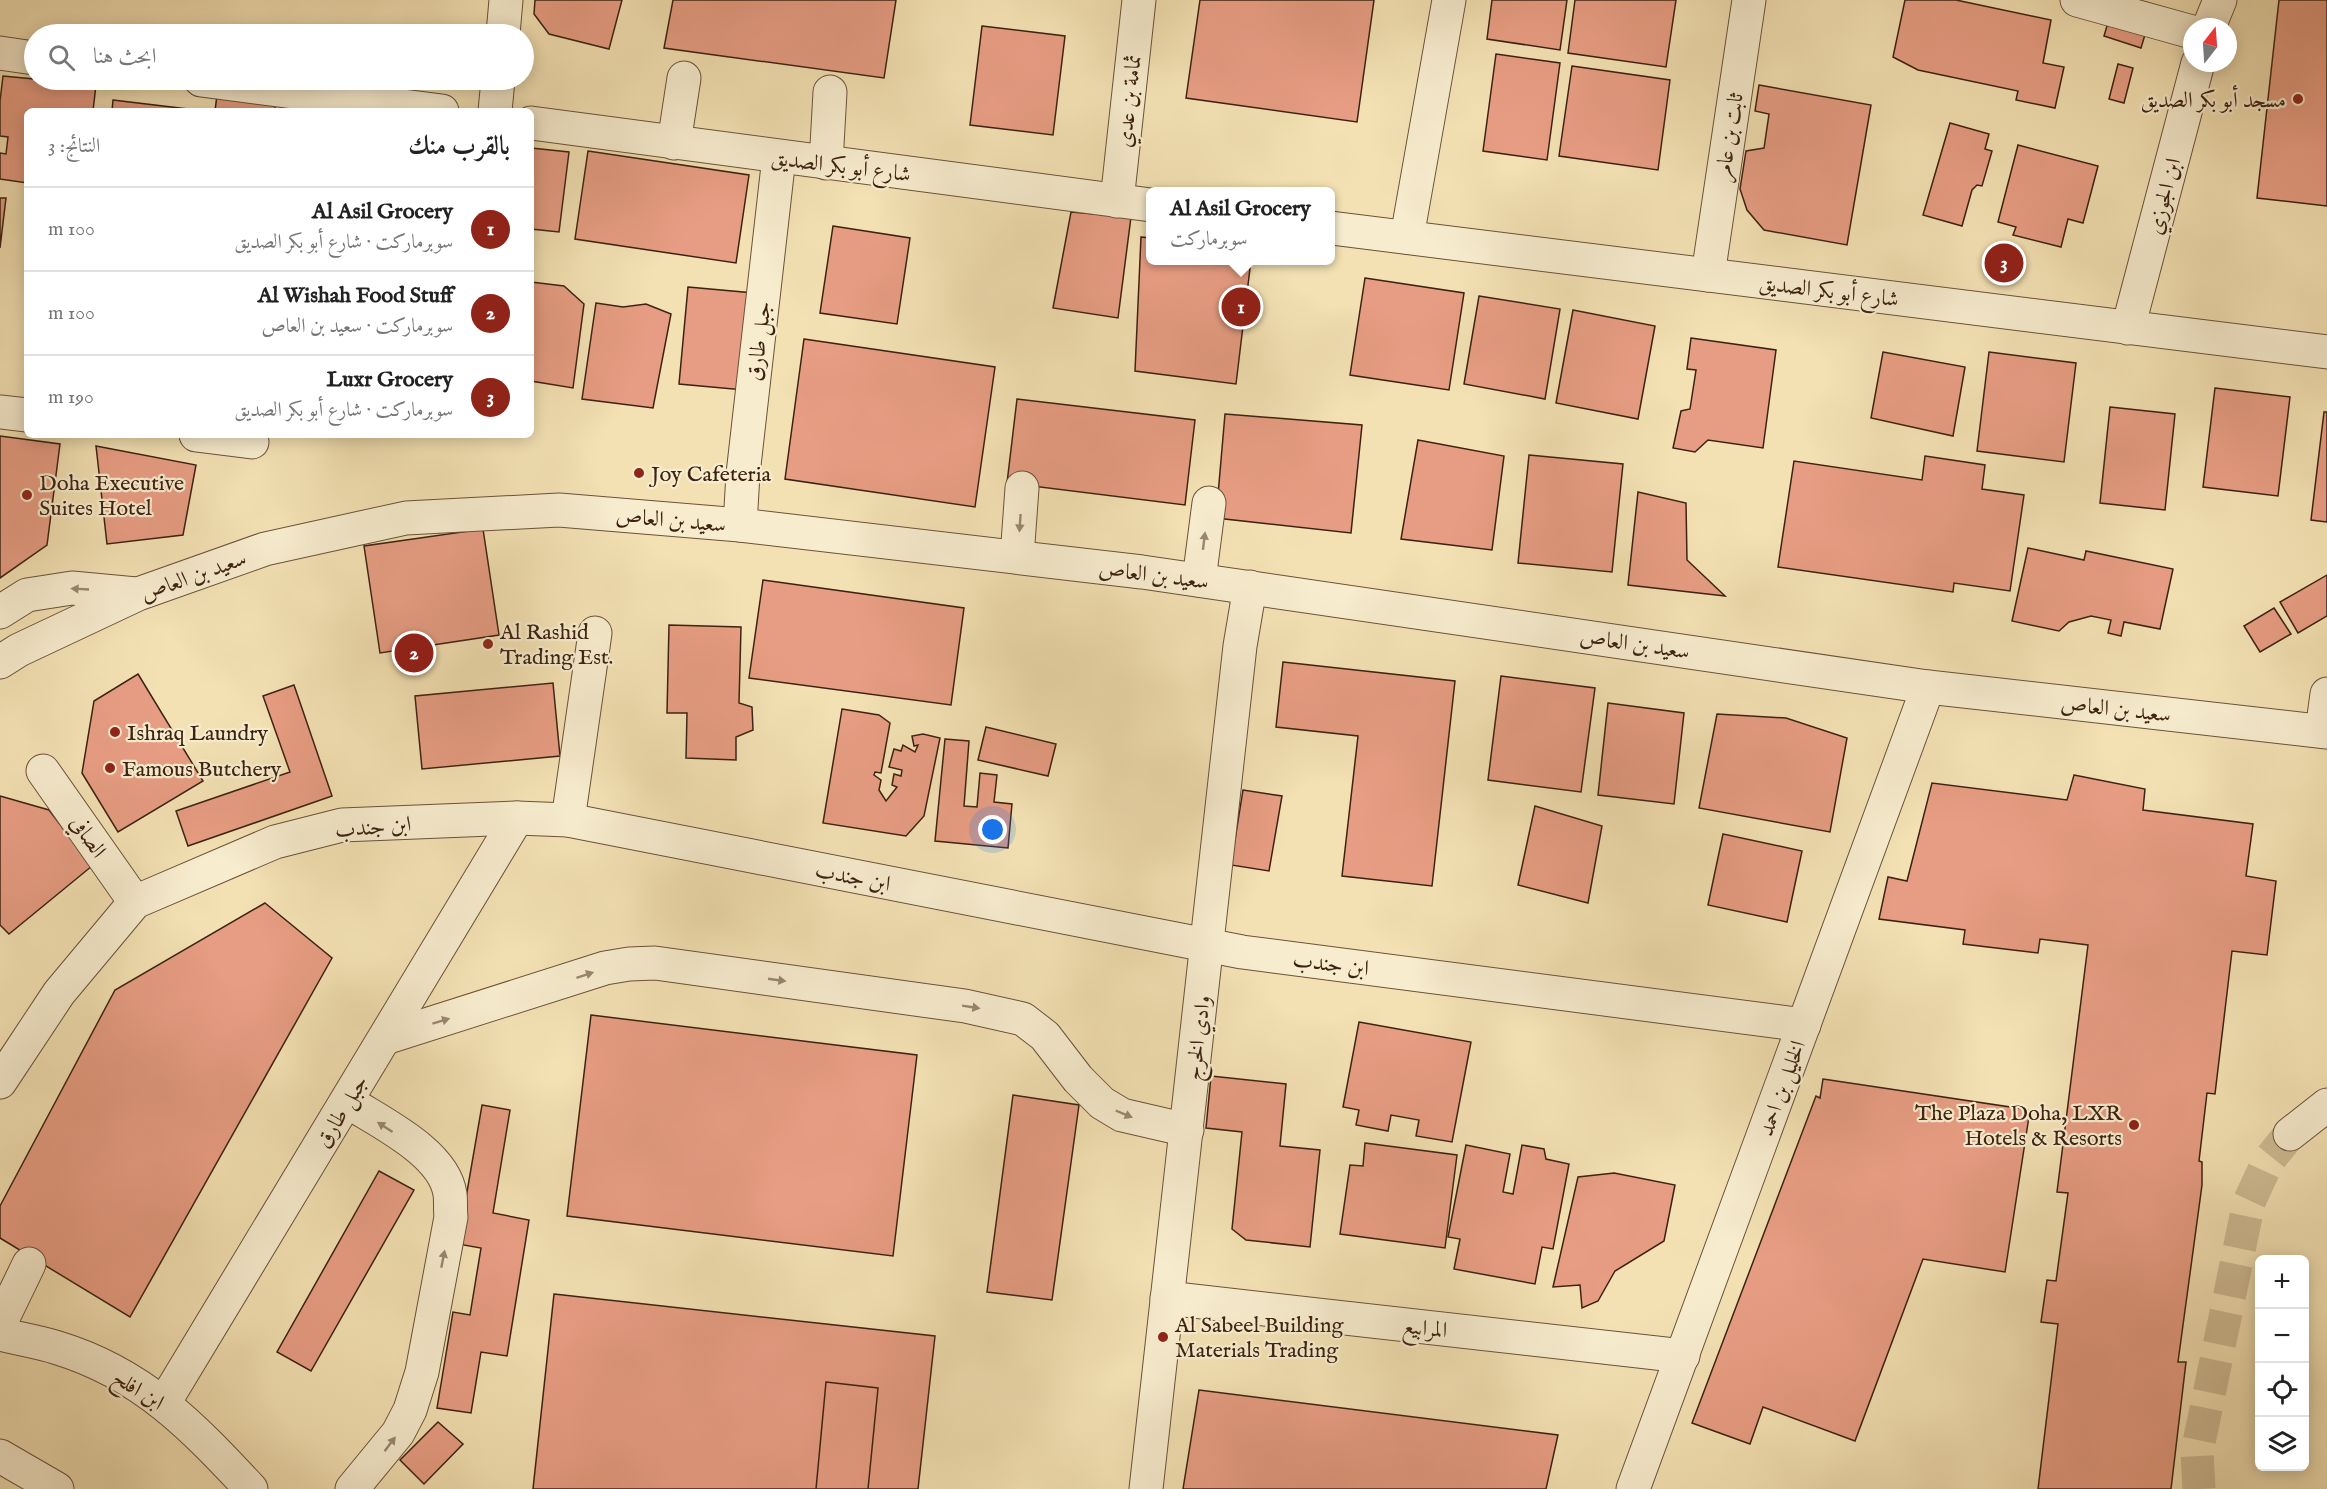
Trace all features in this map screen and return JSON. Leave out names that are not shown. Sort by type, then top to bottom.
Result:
[{"type":"street","points":[[503,24],[506,0]]},
{"type":"street","name":"ثمامة بن عدي","points":[[1117,201],[1139,0]]},
{"type":"street","points":[[1407,237],[1449,0]]},
{"type":"street","name":"ثابت بن عامر","points":[[1708,275],[1749,0]]},
{"type":"street","points":[[2077,0],[2183,29]]},
{"type":"street","points":[[2213,18],[2220,0]]},
{"type":"street","points":[[0,53],[24,57]]},
{"type":"street","name":"ابن الجوزي","points":[[2128,328],[2196,72]]},
{"type":"street","points":[[674,143],[684,78]]},
{"type":"street","points":[[279,90],[419,108]]},
{"type":"street","points":[[495,108],[497,90]]},
{"type":"street","points":[[826,163],[830,93]]},
{"type":"street","name":"شارع أبو بكر الصديق","points":[[534,123],[1146,205]]},
{"type":"street","name":"جبل طارق","points":[[740,525],[743,474],[779,157]]},
{"type":"street","name":"شارع أبو بكر الصديق","points":[[1335,228],[2327,352]]},
{"type":"street","points":[[0,412],[24,415]]},
{"type":"street","points":[[224,438],[252,441]]},
{"type":"street","points":[[1017,557],[1022,488]]},
{"type":"street","points":[[1199,580],[1209,503]]},
{"type":"street","name":"سعيد بن العاص","points":[[0,662],[138,594],[265,549],[406,518],[559,510],[740,525],[1017,557],[1250,587],[1928,687],[2325,731]]},
{"type":"street","name":"وادي الخرج","points":[[1146,1489],[1240,646],[1250,587]]},
{"type":"street","points":[[0,612],[27,596],[72,588],[138,594]]},
{"type":"street","points":[[568,820],[595,633]]},
{"type":"street","name":"الخليل بن احمد","points":[[1633,1489],[1928,687]]},
{"type":"street","points":[[2325,731],[2327,694]]},
{"type":"street","name":"الصافي","points":[[43,771],[135,902]]},
{"type":"street","name":"جبل طارق","points":[[164,1403],[517,818]]},
{"type":"street","name":"ابن جندب","points":[[0,1082],[59,993],[135,902],[275,842],[342,825],[517,818],[568,820],[1254,953],[1804,1025]]},
{"type":"street","points":[[385,1038],[605,968],[655,963],[965,1006],[1023,1019],[1045,1036],[1078,1079],[1102,1103],[1122,1114],[1186,1130]]},
{"type":"street","points":[[347,1101],[424,1152],[440,1170],[450,1192],[451,1217],[422,1372],[410,1410],[398,1433],[351,1489]]},
{"type":"street","points":[[2290,1134],[2327,1105]]},
{"type":"street","points":[[0,1324],[29,1264]]},
{"type":"street","name":"المرابيع","points":[[1167,1298],[1683,1356]]},
{"type":"street","name":"ابن افلح","points":[[0,1334],[58,1348],[96,1363],[131,1381],[187,1422],[251,1489]]},
{"type":"street","points":[[0,1456],[40,1484]]},
{"type":"building","points":[[535,0],[622,0],[609,49],[549,34],[534,14]]},
{"type":"building","points":[[673,0],[896,0],[884,78],[664,48]]},
{"type":"building","points":[[1200,0],[1374,0],[1357,122],[1186,98]]},
{"type":"building","points":[[1492,0],[1567,0],[1560,50],[1487,39]]},
{"type":"building","points":[[1575,0],[1676,0],[1666,67],[1568,53]]},
{"type":"building","points":[[1905,0],[1956,0],[2051,20],[2043,63],[2064,67],[2055,108],[2016,100],[2018,91],[1918,70],[1893,57]]},
{"type":"building","name":"مسجد أبو بكر الصديق","points":[[2279,0],[2327,0],[2327,206],[2257,198]]},
{"type":"building","points":[[2110,16],[2147,28],[2141,48],[2104,36]]},
{"type":"building","points":[[982,26],[1065,36],[1053,135],[970,125]]},
{"type":"building","points":[[1496,54],[1560,63],[1547,160],[1483,151]]},
{"type":"building","points":[[2118,64],[2133,68],[2124,103],[2109,99]]},
{"type":"building","points":[[1572,66],[1670,80],[1658,170],[1559,156]]},
{"type":"building","points":[[3,76],[24,78],[24,90],[95,90],[93,108],[24,108],[24,183],[0,179],[0,153],[6,154],[8,137],[0,136]]},
{"type":"building","points":[[1759,85],[1871,105],[1847,245],[1764,230],[1747,210],[1740,189],[1746,151],[1764,148],[1769,114],[1755,111]]},
{"type":"building","points":[[217,95],[275,101],[275,108],[215,108]]},
{"type":"building","points":[[113,100],[179,108],[112,108]]},
{"type":"building","points":[[1950,123],[1989,134],[1985,149],[1992,151],[1982,186],[1977,185],[1972,190],[1962,226],[1923,215]]},
{"type":"building","points":[[2018,145],[2098,166],[2083,223],[2068,219],[2061,247],[2013,235],[2016,227],[1998,222]]},
{"type":"building","points":[[534,148],[569,152],[559,232],[534,229]]},
{"type":"building","points":[[588,151],[749,175],[736,263],[575,239]]},
{"type":"building","points":[[0,198],[6,198],[0,248]]},
{"type":"building","points":[[1071,212],[1131,217],[1118,318],[1053,308]]},
{"type":"building","points":[[833,226],[910,238],[897,324],[820,313]]},
{"type":"building","points":[[1141,237],[1146,238],[1146,265],[1250,265],[1236,384],[1135,371]]},
{"type":"building","points":[[1365,278],[1464,293],[1449,390],[1350,375]]},
{"type":"building","points":[[534,282],[564,286],[584,304],[573,388],[534,382]]},
{"type":"building","points":[[688,287],[754,293],[744,390],[679,384]]},
{"type":"building","points":[[1479,296],[1560,309],[1545,399],[1464,384]]},
{"type":"building","points":[[596,303],[623,307],[646,304],[671,314],[653,408],[582,399]]},
{"type":"building","points":[[1573,310],[1655,326],[1638,419],[1556,403]]},
{"type":"building","points":[[1691,338],[1776,350],[1763,448],[1708,440],[1695,452],[1673,448],[1681,411],[1690,409],[1696,370],[1687,369]]},
{"type":"building","points":[[804,339],[995,367],[975,507],[785,479]]},
{"type":"building","points":[[1883,352],[1965,367],[1953,436],[1871,418]]},
{"type":"building","points":[[1989,352],[2076,363],[2064,462],[1977,451]]},
{"type":"building","points":[[2215,388],[2290,397],[2278,496],[2203,487]]},
{"type":"building","points":[[1017,399],[1195,420],[1185,505],[1007,483]]},
{"type":"building","points":[[2110,407],[2175,414],[2165,510],[2100,503]]},
{"type":"building","points":[[2324,412],[2327,412],[2327,522],[2311,520]]},
{"type":"building","points":[[1225,414],[1362,425],[1351,533],[1216,518]]},
{"type":"building","name":"Doha Executive Suites Hotel","points":[[0,436],[60,444],[47,545],[0,578]]},
{"type":"building","points":[[1418,440],[1504,456],[1492,550],[1401,539]]},
{"type":"building","points":[[96,446],[196,465],[183,535],[107,544]]},
{"type":"building","points":[[1529,455],[1623,464],[1612,572],[1518,563]]},
{"type":"building","points":[[1925,456],[1985,465],[1982,489],[2024,495],[2010,591],[1954,583],[1953,592],[1778,567],[1794,461],[1922,480]]},
{"type":"building","points":[[1638,492],[1686,503],[1687,560],[1725,596],[1628,585]]},
{"type":"building","points":[[483,529],[499,635],[380,653],[364,546]]},
{"type":"building","points":[[2028,548],[2084,560],[2086,551],[2173,569],[2160,629],[2124,622],[2121,636],[2108,633],[2111,620],[2091,616],[2069,622],[2059,631],[2012,621]]},
{"type":"building","points":[[2327,575],[2327,616],[2298,633],[2280,602]]},
{"type":"building","points":[[763,580],[964,608],[951,705],[749,678]]},
{"type":"building","points":[[2274,608],[2291,634],[2260,652],[2244,626]]},
{"type":"building","points":[[669,625],[741,627],[739,703],[752,707],[753,730],[736,737],[736,760],[686,758],[687,713],[667,713]]},
{"type":"building","points":[[1283,662],[1455,681],[1432,886],[1342,876],[1358,736],[1276,727]]},
{"type":"building","points":[[138,674],[203,781],[118,832],[82,773],[94,701]]},
{"type":"building","points":[[1501,676],[1595,688],[1581,792],[1488,780]]},
{"type":"building","points":[[553,683],[560,756],[422,769],[415,696]]},
{"type":"building","points":[[294,685],[332,796],[188,846],[176,811],[290,772],[263,696]]},
{"type":"building","points":[[1608,703],[1684,713],[1674,804],[1598,795]]},
{"type":"building","points":[[842,709],[879,715],[890,723],[881,773],[875,772],[874,775],[881,780],[879,790],[886,801],[897,787],[892,785],[894,774],[901,776],[902,770],[889,767],[894,749],[901,751],[903,745],[915,752],[918,745],[914,746],[912,736],[923,734],[940,738],[924,816],[906,836],[823,823]]},
{"type":"building","points":[[1717,714],[1786,718],[1847,738],[1830,832],[1699,808]]},
{"type":"building","points":[[986,727],[1056,744],[1048,776],[978,760]]},
{"type":"building","points":[[945,739],[969,741],[964,806],[977,807],[980,773],[997,775],[994,802],[1012,804],[1008,848],[935,841]]},
{"type":"building","name":"The Plaza Doha, LXR Hotels & Resorts","points":[[2074,775],[2145,789],[2143,810],[2253,824],[2246,876],[2276,881],[2267,955],[2232,951],[2215,1094],[2207,1093],[2199,1161],[2202,1162],[2202,1185],[2178,1362],[2186,1362],[2171,1489],[2038,1489],[2058,1324],[2041,1322],[2047,1280],[2056,1281],[2068,1193],[2057,1192],[2088,945],[2040,939],[2038,953],[1963,944],[1965,930],[1879,919],[1888,877],[1907,881],[1932,783],[2067,800]]},
{"type":"building","points":[[1243,790],[1282,796],[1269,871],[1231,865]]},
{"type":"building","points":[[0,796],[49,810],[92,866],[9,934],[0,925]]},
{"type":"building","points":[[1535,806],[1602,826],[1588,903],[1518,885]]},
{"type":"building","points":[[1723,834],[1802,851],[1787,922],[1708,905]]},
{"type":"building","points":[[265,903],[332,958],[130,1317],[0,1238],[0,1206],[115,990]]},
{"type":"building","points":[[591,1015],[917,1055],[893,1256],[567,1216]]},
{"type":"building","points":[[1359,1022],[1471,1042],[1452,1142],[1416,1136],[1419,1120],[1391,1115],[1388,1131],[1356,1125],[1359,1110],[1343,1107]]},
{"type":"building","points":[[1211,1076],[1286,1084],[1280,1146],[1320,1150],[1310,1247],[1246,1240],[1232,1229],[1242,1132],[1206,1128]]},
{"type":"building","points":[[1823,1079],[2030,1110],[2005,1272],[1923,1259],[1855,1441],[1763,1407],[1750,1444],[1692,1423],[1816,1096],[1820,1098]]},
{"type":"building","points":[[1013,1095],[1079,1105],[1052,1300],[987,1292]]},
{"type":"building","points":[[482,1105],[510,1110],[493,1213],[529,1220],[507,1356],[481,1352],[471,1413],[437,1408],[453,1312],[470,1315],[481,1248],[458,1244]]},
{"type":"building","points":[[1365,1143],[1457,1155],[1445,1248],[1340,1234],[1350,1165],[1363,1166]]},
{"type":"building","points":[[1466,1145],[1510,1154],[1503,1192],[1513,1194],[1522,1145],[1544,1149],[1546,1159],[1569,1164],[1553,1249],[1542,1247],[1535,1284],[1454,1269],[1460,1239],[1448,1237]]},
{"type":"building","points":[[379,1171],[414,1190],[311,1371],[277,1352]]},
{"type":"building","points":[[1614,1173],[1675,1185],[1664,1241],[1615,1271],[1598,1301],[1582,1308],[1580,1285],[1553,1287],[1578,1177]]},
{"type":"building","points":[[554,1294],[935,1336],[918,1489],[533,1489]]},
{"type":"building","points":[[826,1382],[878,1388],[868,1489],[816,1489]]},
{"type":"building","points":[[1199,1390],[1558,1435],[1546,1489],[1183,1489]]},
{"type":"building","points":[[438,1422],[463,1444],[424,1484],[400,1460]]},
{"type":"tunnel","points":[[2199,1489],[2197,1452],[2249,1202],[2268,1161],[2290,1134]]},
{"type":"place","name":"مسجد أبو بكر الصديق","points":[[2298,99]]},
{"type":"place","name":"Luxr Grocery","points":[[2004,263]]},
{"type":"place","name":"Al Asil Grocery","points":[[1241,307]]},
{"type":"place","name":"Joy Cafeteria","points":[[639,473]]},
{"type":"place","name":"Doha Executive Suites Hotel","points":[[27,495]]},
{"type":"place","name":"Al Rashid Trading Est.","points":[[488,644]]},
{"type":"place","name":"Al Wishah Food Stuff","points":[[414,653]]},
{"type":"place","name":"Ishraq Laundry","points":[[115,732]]},
{"type":"place","name":"Famous Butchery","points":[[110,768]]},
{"type":"place","name":"The Plaza Doha, LXR Hotels & Resorts","points":[[2134,1125]]},
{"type":"place","name":"Al Sabeel Building Materials Trading","points":[[1163,1337]]}]
